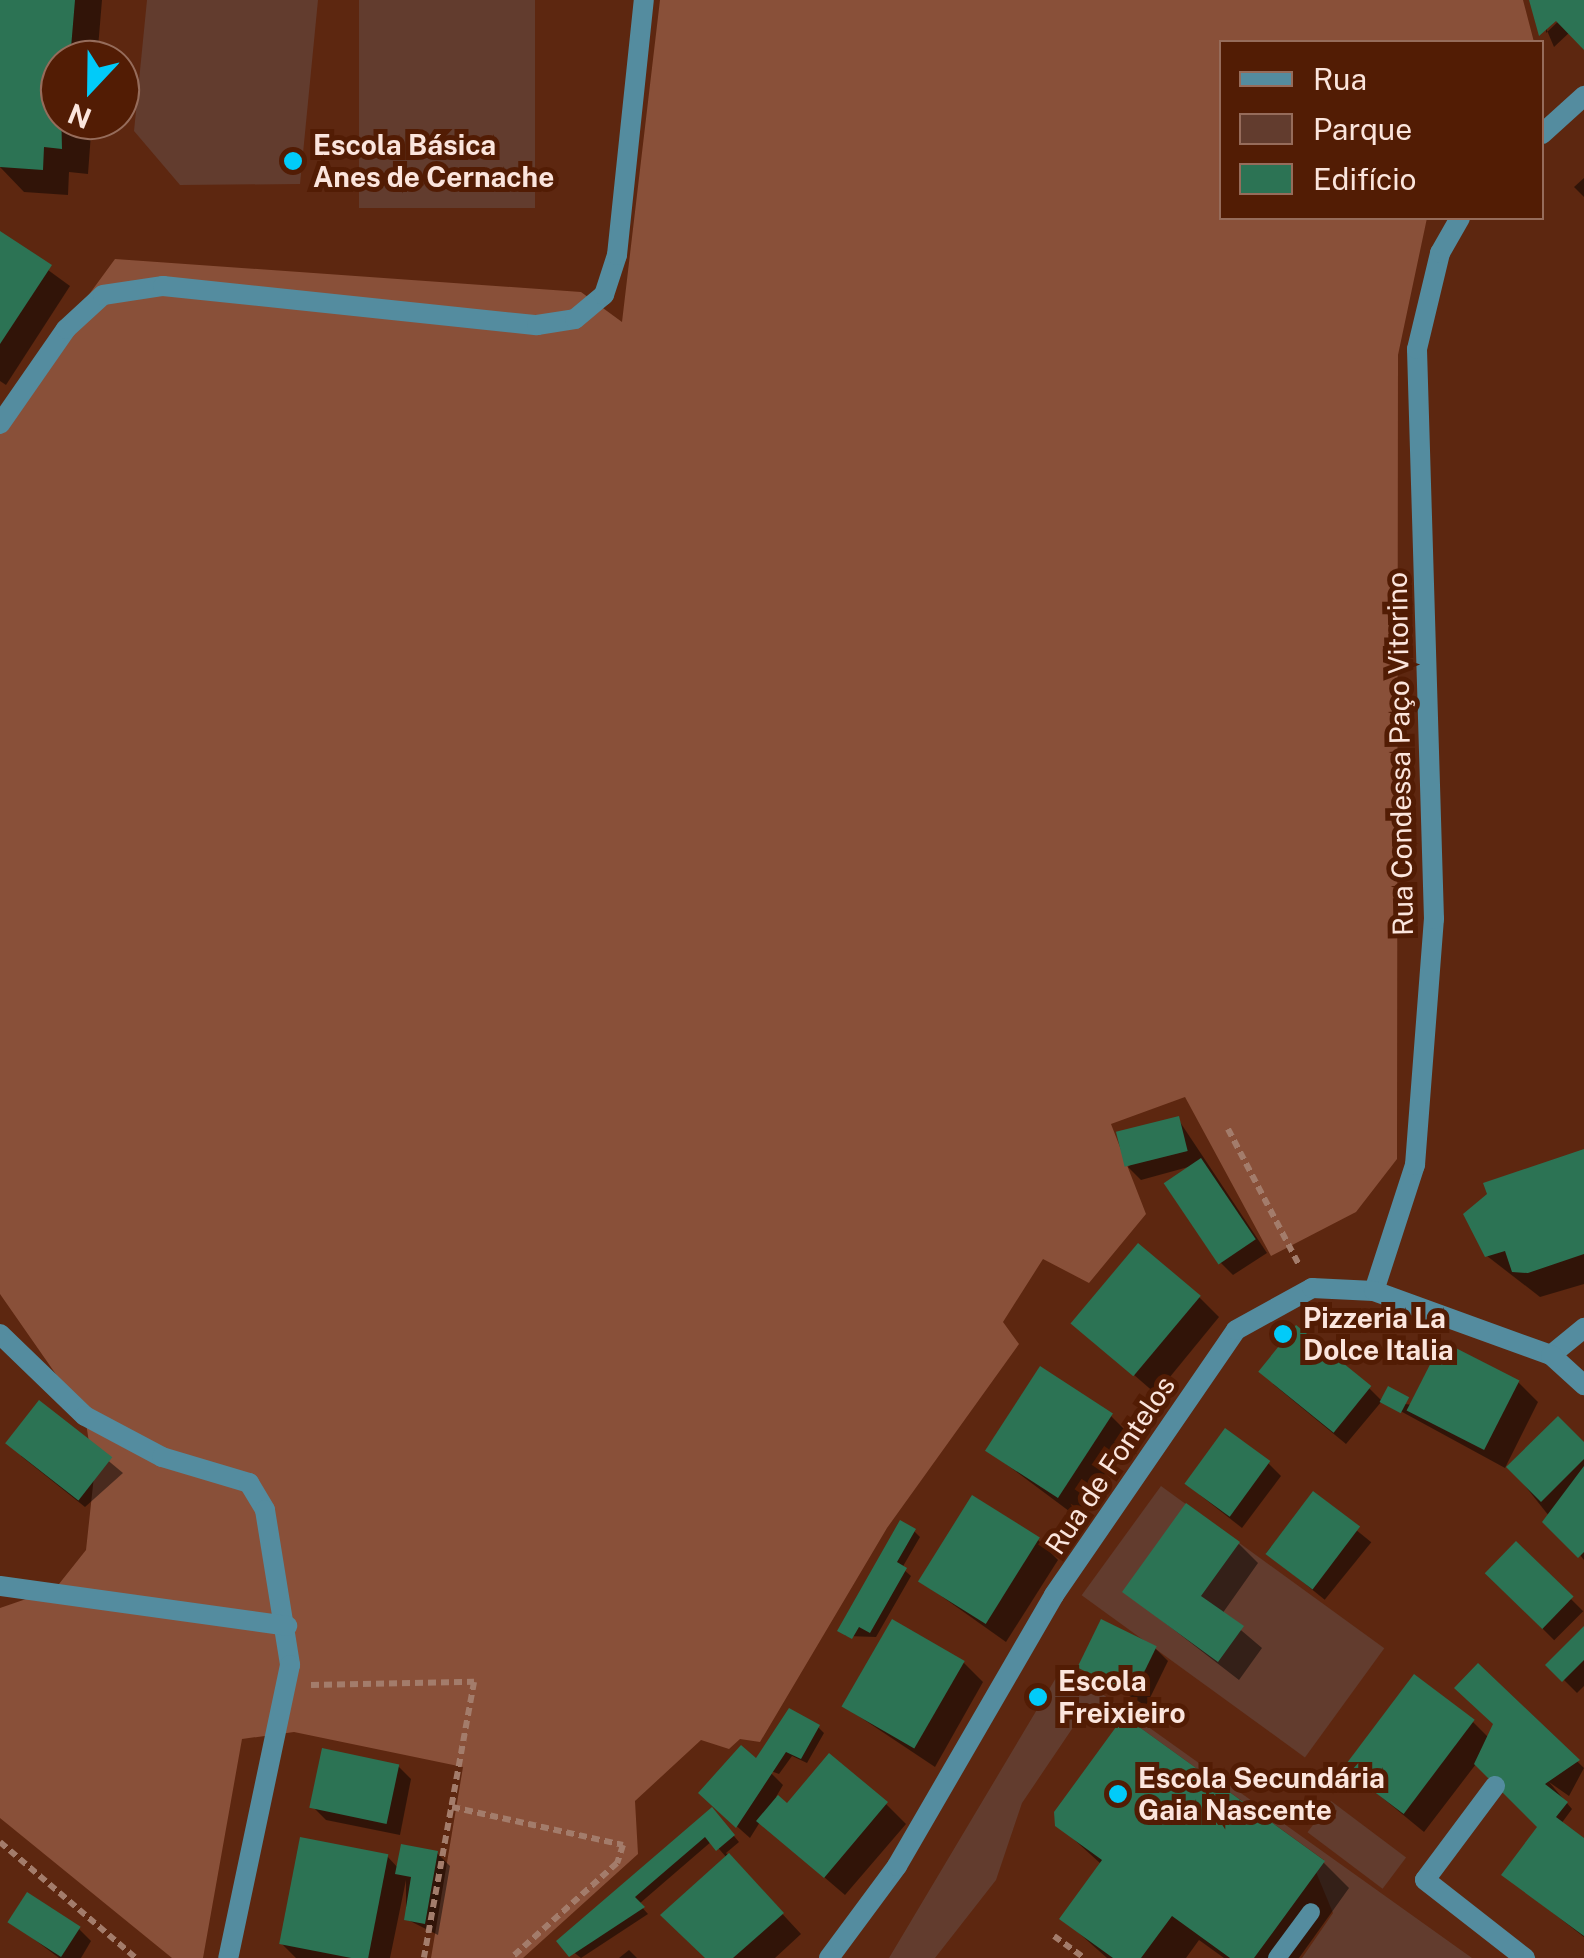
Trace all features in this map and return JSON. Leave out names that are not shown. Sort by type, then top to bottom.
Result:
[{"type":"street","points":[[0,424],[66,329],[103,295],[163,286],[537,325],[575,319],[604,295],[617,255],[644,0]]},
{"type":"street","points":[[1544,132],[1584,96]]},
{"type":"street","name":"Rua Condessa Paço Vitorino","points":[[1374,1291],[1416,1165],[1434,918],[1417,349],[1440,254],[1459,220]]},
{"type":"street","points":[[1312,1288],[1374,1291],[1550,1355],[1584,1386]]},
{"type":"street","name":"Rua de Fontelos","points":[[830,1958],[898,1866],[1054,1595],[1236,1330],[1312,1288]]},
{"type":"street","points":[[1550,1355],[1584,1328]]},
{"type":"street","points":[[0,1334],[85,1416],[162,1457],[249,1483],[265,1510],[287,1626],[286,1686],[228,1958]]},
{"type":"street","points":[[0,1586],[287,1626]]},
{"type":"street","points":[[1495,1786],[1425,1880],[1525,1958]]},
{"type":"lane","points":[[1277,1958],[1311,1912]]},
{"type":"path","points":[[1228,1129],[1312,1288]]},
{"type":"path","points":[[286,1686],[474,1682],[424,1958]]},
{"type":"path","points":[[452,1807],[623,1845],[617,1864],[510,1958]]},
{"type":"path","points":[[0,1842],[136,1958]]},
{"type":"path","points":[[1054,1936],[1084,1958]]},
{"type":"green space","points":[[147,0],[318,0],[300,184],[180,185],[140,138],[140,71]]},
{"type":"green space","points":[[359,0],[535,0],[535,208],[359,208]]},
{"type":"green space","points":[[1161,1486],[1384,1648],[1305,1757],[1082,1595]]},
{"type":"green space","points":[[1063,1666],[1472,1958],[1302,1958],[1333,1913],[1316,1872],[1324,1860],[1124,1716],[1117,1725],[1076,1723],[1022,1803],[996,1880],[935,1958],[889,1958]]},
{"type":"green space","points":[[1331,1801],[1406,1858],[1383,1889],[1308,1832]]},
{"type":"shaded area","points":[[660,0],[1523,0],[1533,40],[1219,40],[1219,220],[1427,220],[1398,355],[1397,1159],[1356,1212],[1271,1256],[1185,1097],[1111,1124],[1146,1214],[1089,1283],[1043,1259],[1003,1322],[1019,1344],[887,1528],[760,1742],[740,1739],[729,1749],[701,1740],[635,1801],[638,1854],[523,1958],[431,1958],[463,1767],[294,1732],[242,1739],[203,1958],[172,1958],[0,1818],[0,1608],[55,1589],[86,1550],[94,1476],[85,1416],[0,1294],[0,416],[115,259],[581,292],[622,322]]},
{"type":"building","points":[[0,0],[75,0],[72,40],[40,40],[40,140],[62,140],[62,149],[44,147],[43,170],[0,167]]},
{"type":"building","points":[[1529,0],[1584,0],[1584,50],[1556,21],[1539,36]]},
{"type":"building","points":[[0,231],[52,265],[0,344]]},
{"type":"building","points":[[1179,1116],[1188,1151],[1125,1167],[1116,1132]]},
{"type":"building","points":[[1584,1149],[1584,1254],[1528,1273],[1512,1272],[1505,1251],[1485,1257],[1463,1214],[1487,1194],[1483,1183]]},
{"type":"building","points":[[1201,1158],[1256,1239],[1218,1264],[1164,1183]]},
{"type":"building","points":[[1138,1243],[1201,1296],[1133,1376],[1071,1323]]},
{"type":"building","points":[[1296,1325],[1371,1386],[1334,1433],[1258,1372]]},
{"type":"building","points":[[1442,1341],[1520,1380],[1484,1450],[1407,1410]]},
{"type":"building","points":[[1040,1366],[1113,1413],[1058,1498],[985,1451]]},
{"type":"building","points":[[1388,1386],[1409,1397],[1401,1413],[1380,1402]]},
{"type":"building","points":[[39,1400],[112,1457],[78,1501],[5,1443]]},
{"type":"building","points":[[1558,1416],[1584,1442],[1584,1459],[1541,1502],[1506,1467]]},
{"type":"building","points":[[1225,1428],[1270,1461],[1230,1517],[1184,1484]]},
{"type":"building","points":[[1584,1466],[1584,1552],[1578,1558],[1542,1522]]},
{"type":"building","points":[[1313,1491],[1360,1527],[1313,1590],[1265,1554]]},
{"type":"building","points":[[972,1495],[1040,1537],[986,1624],[918,1582]]},
{"type":"building","points":[[1186,1503],[1240,1542],[1201,1596],[1244,1626],[1218,1662],[1122,1592]]},
{"type":"building","points":[[900,1520],[916,1529],[897,1562],[907,1568],[870,1633],[859,1627],[852,1639],[837,1631]]},
{"type":"building","points":[[1516,1541],[1574,1597],[1542,1629],[1485,1573]]},
{"type":"building","points":[[892,1619],[965,1661],[914,1748],[842,1706]]},
{"type":"building","points":[[1101,1619],[1157,1646],[1133,1695],[1077,1668]]},
{"type":"building","points":[[1584,1626],[1584,1660],[1562,1682],[1545,1665]]},
{"type":"building","points":[[1478,1663],[1580,1760],[1545,1784],[1568,1802],[1556,1817],[1584,1838],[1584,1936],[1501,1875],[1537,1827],[1474,1764],[1493,1724],[1454,1688]]},
{"type":"building","points":[[1414,1674],[1475,1720],[1404,1814],[1343,1768]]},
{"type":"building","points":[[789,1708],[820,1725],[801,1759],[786,1752],[736,1828],[698,1793],[741,1745],[756,1758]]},
{"type":"building","points":[[1124,1716],[1325,1861],[1254,1958],[1230,1958],[1172,1916],[1141,1958],[1113,1958],[1059,1919],[1102,1860],[1055,1826],[1054,1812]]},
{"type":"building","points":[[322,1748],[399,1764],[387,1824],[309,1808]]},
{"type":"building","points":[[829,1753],[888,1802],[824,1878],[756,1821],[778,1795],[787,1803]]},
{"type":"building","points":[[712,1807],[735,1835],[716,1851],[705,1837],[635,1897],[645,1907],[569,1957],[556,1941]]},
{"type":"building","points":[[300,1837],[388,1854],[368,1958],[279,1944]]},
{"type":"building","points":[[401,1844],[438,1851],[425,1924],[404,1920],[411,1877],[395,1874]]},
{"type":"building","points":[[729,1853],[784,1913],[733,1958],[705,1958],[660,1915]]},
{"type":"building","points":[[27,1892],[81,1927],[61,1957],[7,1922]]},
{"type":"place","name":"Escola Básica Anes de Cernache","points":[[293,161]]},
{"type":"place","name":"Pizzeria La Dolce Italia","points":[[1283,1334]]},
{"type":"place","name":"Escola Freixieiro","points":[[1038,1697]]},
{"type":"place","name":"Escola Secundária Gaia Nascente","points":[[1118,1794]]}]
